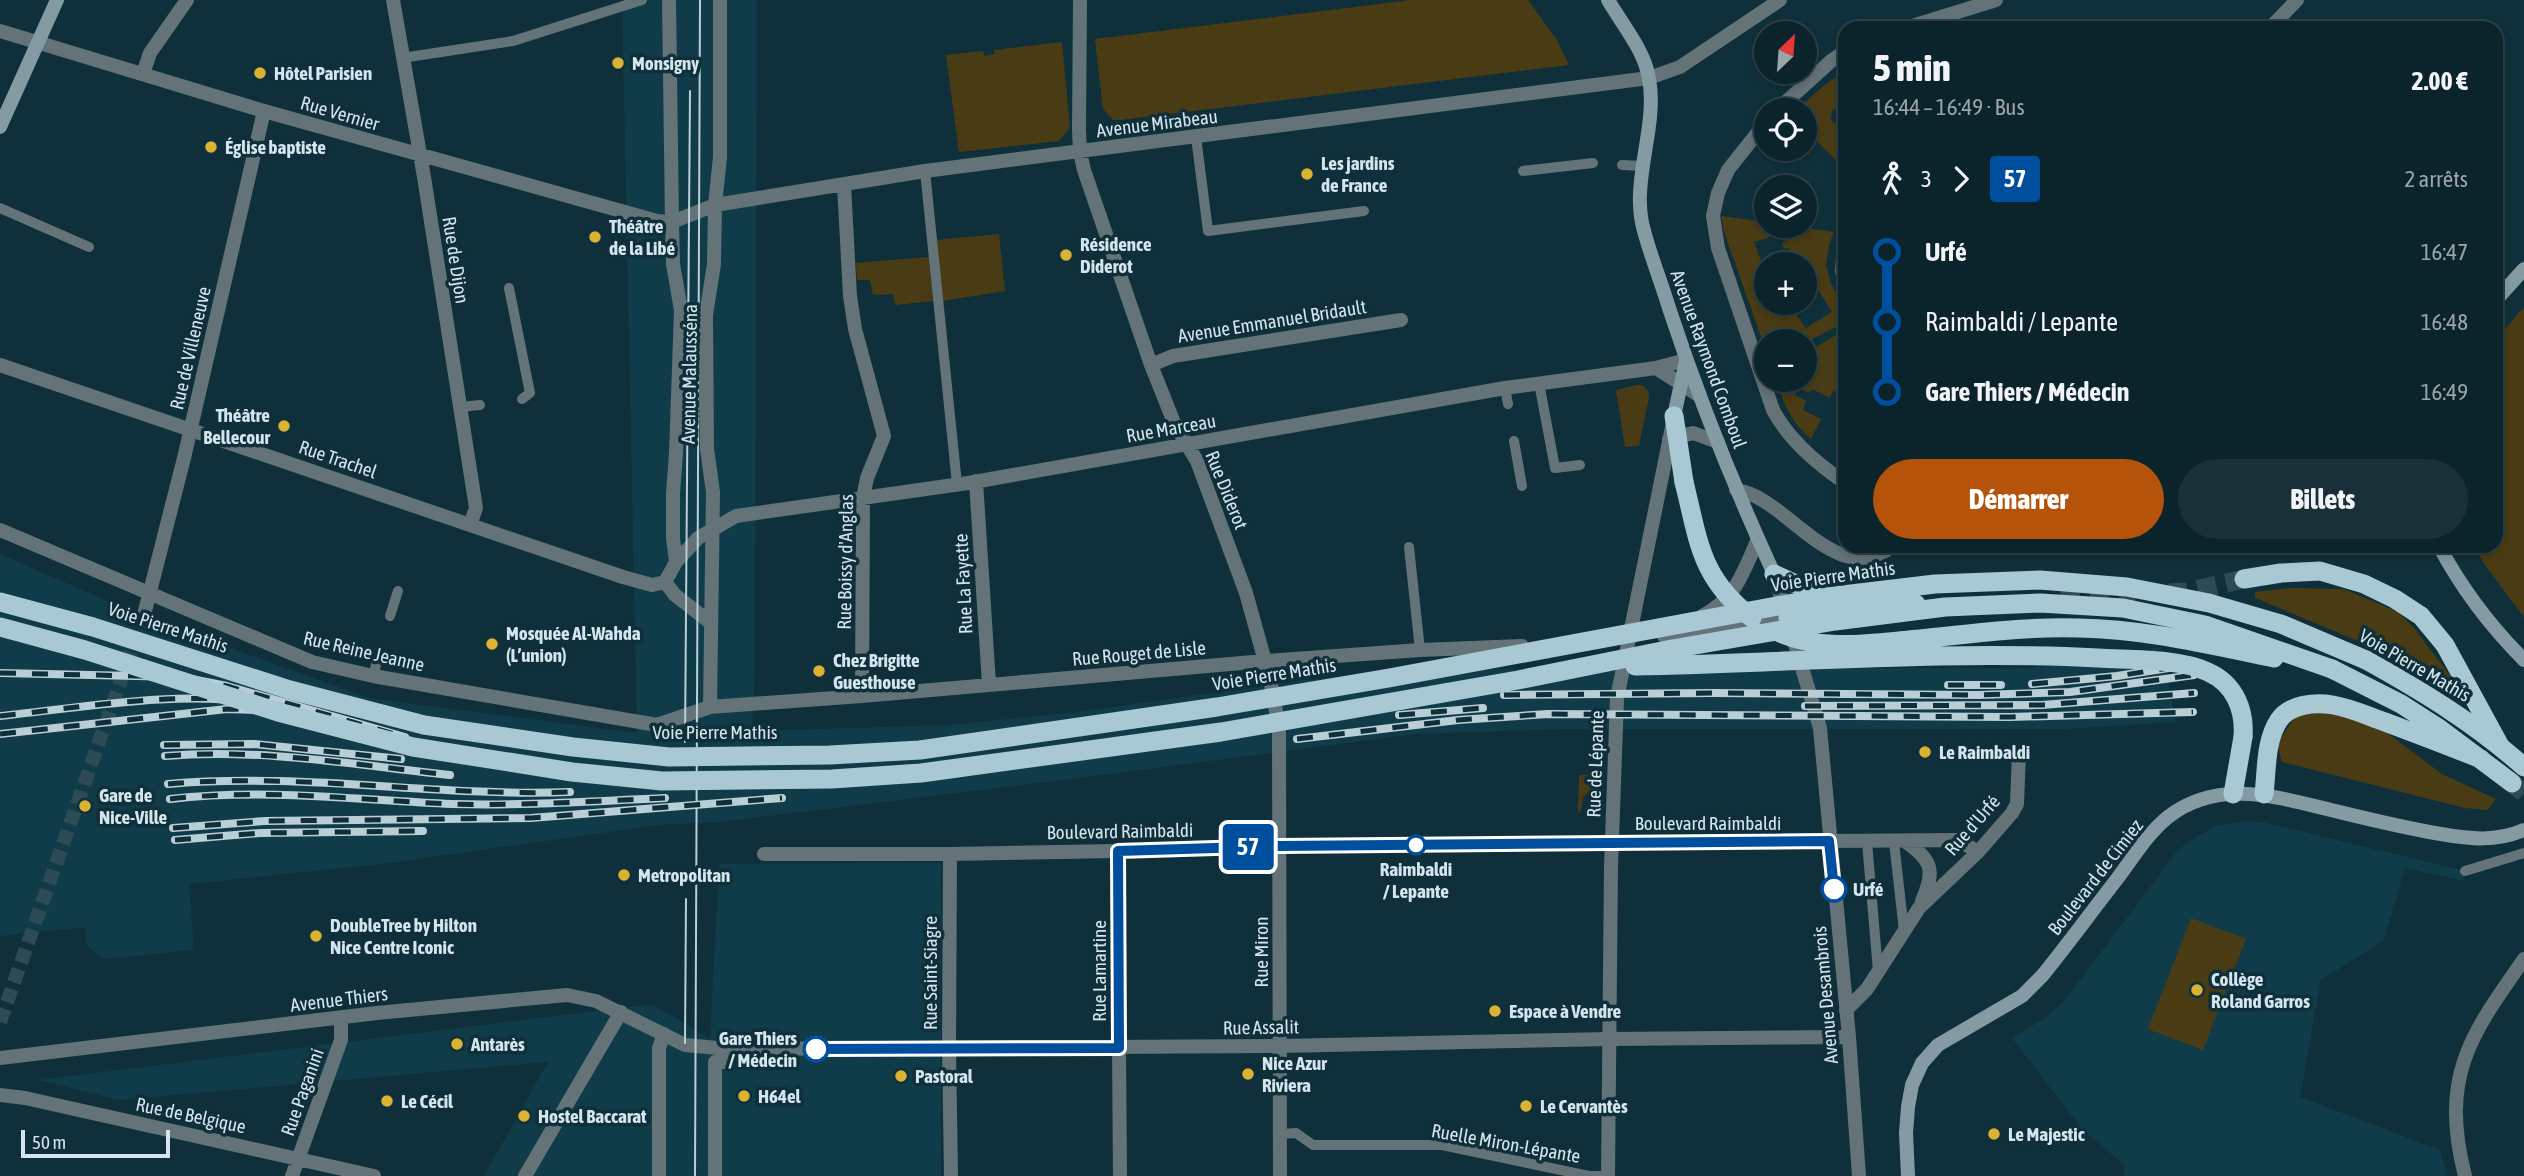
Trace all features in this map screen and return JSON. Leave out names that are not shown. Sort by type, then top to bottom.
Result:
[{"type":"highway","points":[[1674,416],[1673,437],[1700,546],[1711,576],[1730,601],[1760,624],[1794,640],[1848,645],[2001,631],[2079,628],[2161,635],[2332,669]]},
{"type":"highway","points":[[2244,579],[2320,571],[2364,584],[2395,599],[2421,616],[2445,645],[2500,746]]},
{"type":"highway","points":[[1774,575],[1820,595],[1862,604],[1928,604],[1788,618]]},
{"type":"highway","name":"Voie Pierre Mathis","points":[[0,602],[93,627],[290,690],[424,725],[573,747],[668,757],[830,755],[920,750],[1217,707],[1390,678],[1826,597],[1935,584],[2040,580],[2127,587],[2209,603],[2281,624],[2366,660],[2453,711],[2500,746],[2518,775]]},
{"type":"highway","name":"Voie Pierre Mathis","points":[[0,627],[85,650],[278,712],[413,747],[572,772],[662,781],[832,779],[921,773],[1222,732],[1835,621],[1945,607],[2040,603],[2123,608],[2205,625],[2332,669],[2401,704],[2481,759],[2518,775]]},
{"type":"highway","points":[[1589,666],[1979,656],[2144,660],[2186,666],[2215,676],[2235,695],[2242,709],[2243,737],[2233,793]]},
{"type":"highway","points":[[2264,794],[2269,746],[2274,730],[2280,718],[2289,711],[2308,704],[2333,705],[2366,715],[2481,759]]},
{"type":"main road","points":[[0,127],[57,0]]},
{"type":"main road","name":"Avenue Raymond Comboul","points":[[1608,0],[1638,51],[1649,78],[1650,104],[1643,166],[1642,225],[1686,360],[1736,490],[1774,575]]},
{"type":"main road","points":[[2503,292],[2524,270]]},
{"type":"main road","points":[[1674,416],[1686,360]]},
{"type":"main road","points":[[2443,553],[2471,599],[2524,660]]},
{"type":"main road","name":"Boulevard de Cimiez","points":[[1908,1176],[1908,1107],[1912,1085],[1922,1063],[1938,1045],[2022,996],[2042,976],[2147,838],[2168,817],[2206,797],[2233,793],[2264,794],[2417,831],[2477,840],[2511,836],[2524,830]]},
{"type":"street","points":[[143,74],[150,53],[187,0]]},
{"type":"street","name":"Rue de Dijon","points":[[393,0],[476,508],[470,525]]},
{"type":"street","name":"Avenue Malausséna","points":[[669,0],[673,264],[681,310],[673,493],[676,562]]},
{"type":"street","name":"Avenue Malausséna","points":[[710,707],[713,492],[707,449],[706,315],[714,264],[715,205],[720,157],[720,0]]},
{"type":"street","name":"Rue Diderot","points":[[1080,0],[1080,152],[1151,365],[1175,425],[1197,461],[1246,593],[1265,661],[1279,729]]},
{"type":"street","name":"Avenue Mirabeau","points":[[672,222],[715,205],[925,171],[1649,78],[1680,66],[1780,0]]},
{"type":"street","points":[[1928,21],[1996,0]]},
{"type":"street","points":[[2277,21],[2297,0]]},
{"type":"street","name":"Rue Vernier","points":[[0,31],[264,111],[657,222],[672,222]]},
{"type":"street","points":[[1790,98],[1838,56]]},
{"type":"street","name":"Rue de Villeneuve","points":[[144,615],[191,429],[264,111]]},
{"type":"street","points":[[1754,137],[1722,181],[1713,216],[1718,248],[1773,410],[1792,439],[1838,477]]},
{"type":"street","name":"Rue Boissy d'Anglas","points":[[844,185],[850,296],[855,329],[884,436],[867,478],[863,498],[862,696]]},
{"type":"street","name":"Avenue Emmanuel Bridault","points":[[1151,365],[1173,356],[1401,320]]},
{"type":"street","name":"Rue Marceau","points":[[676,562],[698,538],[742,515],[976,481],[1505,388],[1656,368],[1686,360]]},
{"type":"street","name":"Rue Trachel","points":[[0,365],[623,578],[652,585],[665,582]]},
{"type":"street","points":[[1656,368],[1700,396]]},
{"type":"street","points":[[1673,437],[1693,433],[1718,442]]},
{"type":"street","name":"Rue de Lépante","points":[[1606,1176],[1611,843],[1617,698],[1673,437]]},
{"type":"street","name":"Rue La Fayette","points":[[976,481],[989,684]]},
{"type":"street","points":[[1736,490],[1757,496],[1810,537],[1838,552]]},
{"type":"street","name":"Rue Reine Jeanne","points":[[0,530],[312,662],[373,676],[657,725]]},
{"type":"street","points":[[1628,642],[1718,607],[1736,588],[1758,540]]},
{"type":"street","points":[[1840,553],[1856,558],[1873,558],[1881,553]]},
{"type":"street","points":[[676,562],[665,582],[676,595],[711,624]]},
{"type":"street","name":"Avenue Raymond Comboul","points":[[1774,575],[1820,728]]},
{"type":"street","points":[[1628,642],[1788,618]]},
{"type":"street","name":"Rue Rouget de Lisle","points":[[657,725],[710,707],[1420,650],[1628,642]]},
{"type":"street","name":"Avenue Desambrois","points":[[1820,728],[1859,1176]]},
{"type":"street","name":"Rue Miron","points":[[1279,729],[1280,1176]]},
{"type":"street","name":"Rue d'Urfé","points":[[1919,908],[1978,852],[2012,813],[2017,804],[2019,752]]},
{"type":"street","name":"Boulevard Raimbaldi","points":[[764,854],[950,854],[1280,846],[1958,840],[1978,852]]},
{"type":"street","name":"Rue d'Urfé","points":[[1846,1010],[1867,989],[1919,908],[1929,883],[1928,861],[1921,853],[1900,842]]},
{"type":"street","name":"Rue Lamartine","points":[[1118,851],[1120,1176]]},
{"type":"street","name":"Rue Saint-Siagre","points":[[950,854],[951,1176]]},
{"type":"street","points":[[2465,1176],[2457,1145],[2456,1124],[2458,1082],[2463,1062],[2484,1016],[2524,959]]},
{"type":"street","name":"Avenue Thiers","points":[[0,1058],[567,995],[596,1000],[669,1037]]},
{"type":"street","points":[[525,1176],[621,1012]]},
{"type":"street","name":"Rue Paganini","points":[[292,1176],[341,1040],[341,1019]]},
{"type":"street","points":[[659,1176],[659,1048],[669,1037]]},
{"type":"street","name":"Rue Assalit","points":[[669,1037],[685,1045],[729,1049],[1119,1048],[1849,1037]]},
{"type":"street","points":[[715,1176],[715,1062],[727,1062],[729,1049]]},
{"type":"street","name":"Rue de Belgique","points":[[0,1096],[24,1098],[374,1176]]},
{"type":"lane","points":[[402,58],[513,41],[642,0]]},
{"type":"lane","points":[[1196,137],[1208,231],[1364,211]]},
{"type":"lane","points":[[1523,171],[1593,163]]},
{"type":"lane","points":[[1622,165],[1643,166]]},
{"type":"lane","points":[[925,171],[957,484]]},
{"type":"lane","points":[[0,208],[89,247]]},
{"type":"lane","points":[[509,288],[530,393],[522,399]]},
{"type":"lane","points":[[1539,383],[1555,468],[1580,465]]},
{"type":"lane","points":[[1505,388],[1508,404]]},
{"type":"lane","points":[[460,407],[480,405]]},
{"type":"lane","points":[[1514,441],[1522,486]]},
{"type":"lane","points":[[1409,547],[1420,650]]},
{"type":"lane","points":[[390,616],[398,591]]},
{"type":"lane","points":[[373,676],[380,654]]},
{"type":"lane","points":[[1867,842],[1878,971]]},
{"type":"lane","points":[[1900,842],[1904,931]]},
{"type":"lane","points":[[2465,871],[2524,853]]},
{"type":"lane","name":"Ruelle Miron-Lépante","points":[[1280,1134],[1296,1133],[1313,1145],[1442,1145],[1589,1175],[1606,1176]]},
{"type":"shaded area","points":[[622,0],[757,0],[755,666],[752,731],[950,725],[1077,712],[1304,680],[1478,669],[2030,668],[2162,647],[2176,722],[2067,729],[1563,729],[1415,734],[718,822],[658,825],[389,863],[189,884],[194,950],[104,959],[87,946],[84,927],[0,936],[0,554],[139,615],[369,698],[637,733]]},
{"type":"shaded area","points":[[1411,0],[1528,0],[1557,40],[1569,65],[1120,120],[1113,120],[1103,109],[1095,39]]},
{"type":"shaded area","points":[[1062,42],[1070,128],[1059,141],[959,152],[946,55],[983,51],[984,56],[994,54],[994,50]]},
{"type":"shaded area","points":[[1838,77],[1838,108],[1832,111],[1831,120],[1838,125],[1838,162],[1817,142],[1817,98],[1810,98]]},
{"type":"shaded area","points":[[1721,216],[1754,220],[1754,238],[1767,238],[1754,242],[1758,252],[1754,252],[1754,315],[1797,315],[1806,328],[1832,312],[1817,288],[1817,252],[1790,252],[1789,248],[1784,249],[1782,243],[1785,242],[1784,238],[1817,238],[1817,230],[1834,232],[1826,265],[1831,284],[1838,295],[1838,326],[1817,336],[1817,329],[1758,329],[1724,232]]},
{"type":"shaded area","points":[[999,234],[1005,291],[942,301],[936,240]]},
{"type":"shaded area","points":[[929,257],[933,301],[895,305],[893,294],[873,295],[870,280],[857,280],[856,263]]},
{"type":"shaded area","points":[[2524,307],[2524,617],[2477,553],[2503,553],[2503,331]]},
{"type":"shaded area","points":[[1838,334],[1838,392],[1833,391],[1830,398],[1817,392],[1817,346]]},
{"type":"shaded area","points":[[1643,385],[1649,397],[1639,446],[1625,447],[1616,390]]},
{"type":"shaded area","points":[[1780,392],[1796,392],[1795,395],[1806,401],[1803,410],[1821,419],[1811,439],[1798,426]]},
{"type":"shaded area","points":[[2291,588],[2344,589],[2398,612],[2414,628],[2467,698],[2463,702],[2372,647],[2255,598],[2255,592]]},
{"type":"shaded area","points":[[2325,709],[2382,729],[2442,774],[2496,799],[2487,810],[2465,808],[2282,762],[2277,744],[2296,715]]},
{"type":"shaded area","points":[[1591,738],[1599,744],[1596,773],[1592,787],[1583,797],[1581,811],[1578,812],[1579,775],[1592,775]]},
{"type":"shaded area","name":"Collège Roland Garros","points":[[2262,822],[2465,871],[2464,881],[2405,868],[2384,940],[2321,980],[2300,1097],[2440,1150],[2447,1176],[2124,1176],[2124,1165],[2082,1129],[2012,1038],[2047,1017],[2066,999],[2178,850],[2218,825]]},
{"type":"shaded area","points":[[941,863],[941,1176],[484,1176],[548,1062],[118,1100],[39,1080],[652,1004],[710,1039],[719,864]]},
{"type":"shaded area","points":[[2191,918],[2246,939],[2203,1050],[2148,1029]]},
{"type":"tunnel","points":[[2169,593],[2187,592],[2244,579]]},
{"type":"tunnel","points":[[2061,597],[2135,594]]},
{"type":"tunnel","points":[[0,1022],[144,615]]},
{"type":"tunnel","points":[[2512,783],[2524,793]]},
{"type":"tram line","points":[[695,1176],[700,0]]},
{"type":"tram line","points":[[685,742],[690,91]]},
{"type":"tram line","points":[[685,1043],[686,899]]},
{"type":"railway","points":[[2032,684],[2117,676],[2194,664]]},
{"type":"railway","points":[[0,673],[181,677],[227,686],[405,737]]},
{"type":"railway","points":[[1504,695],[1978,695],[2070,692],[2194,675]]},
{"type":"railway","points":[[1948,685],[2001,685]]},
{"type":"railway","points":[[1805,706],[2042,705],[2194,693]]},
{"type":"railway","points":[[0,716],[165,699],[199,698],[261,704]]},
{"type":"railway","points":[[1399,715],[1483,708]]},
{"type":"railway","points":[[0,734],[227,709],[299,715]]},
{"type":"railway","points":[[1297,739],[1458,720],[1548,714],[2010,717],[2193,712]]},
{"type":"railway","points":[[164,745],[254,744],[401,759]]},
{"type":"railway","points":[[165,756],[272,756],[450,775]]},
{"type":"railway","points":[[168,784],[268,781],[520,793],[570,792]]},
{"type":"railway","points":[[170,799],[276,795],[479,804],[665,798]]},
{"type":"railway","points":[[173,828],[265,821],[531,818],[782,798]]},
{"type":"railway","points":[[175,840],[260,833],[423,831]]},
{"type":"bus line","name":"57","points":[[816,1049],[1119,1048],[1118,851],[1280,846],[1829,841],[1834,889]]},
{"type":"place","name":"Monsigny","points":[[618,63]]},
{"type":"place","name":"Hôtel Parisien","points":[[260,73]]},
{"type":"place","name":"Église baptiste","points":[[211,147]]},
{"type":"place","name":"Les jardins de France","points":[[1307,174]]},
{"type":"place","name":"Théâtre de la Libé","points":[[595,237]]},
{"type":"place","name":"Résidence Diderot","points":[[1066,255]]},
{"type":"place","name":"Théâtre Bellecour","points":[[284,426]]},
{"type":"place","name":"Mosquée Al-Wahda (L’union)","points":[[492,644]]},
{"type":"place","name":"Chez Brigitte Guesthouse","points":[[819,671]]},
{"type":"place","name":"Le Raimbaldi","points":[[1925,752]]},
{"type":"place","name":"Gare de Nice-Ville","points":[[85,806]]},
{"type":"place","name":"Raimbaldi / Lepante","points":[[1416,845]]},
{"type":"place","name":"Metropolitan","points":[[624,875]]},
{"type":"place","name":"Urfé","points":[[1834,889]]},
{"type":"place","name":"DoubleTree by Hilton Nice Centre Iconic","points":[[316,936]]},
{"type":"place","name":"Collège Roland Garros","points":[[2197,990]]},
{"type":"place","name":"Espace à Vendre","points":[[1495,1011]]},
{"type":"place","name":"Antarès","points":[[457,1044]]},
{"type":"place","name":"Gare Thiers / Médecin","points":[[816,1049]]},
{"type":"place","name":"Nice Azur Riviera","points":[[1248,1074]]},
{"type":"place","name":"Pastoral","points":[[901,1076]]},
{"type":"place","name":"H64el","points":[[744,1096]]},
{"type":"place","name":"Le Cécil","points":[[387,1101]]},
{"type":"place","name":"Le Cervantès","points":[[1526,1106]]},
{"type":"place","name":"Hostel Baccarat","points":[[524,1116]]},
{"type":"place","name":"Le Majestic","points":[[1994,1134]]}]
